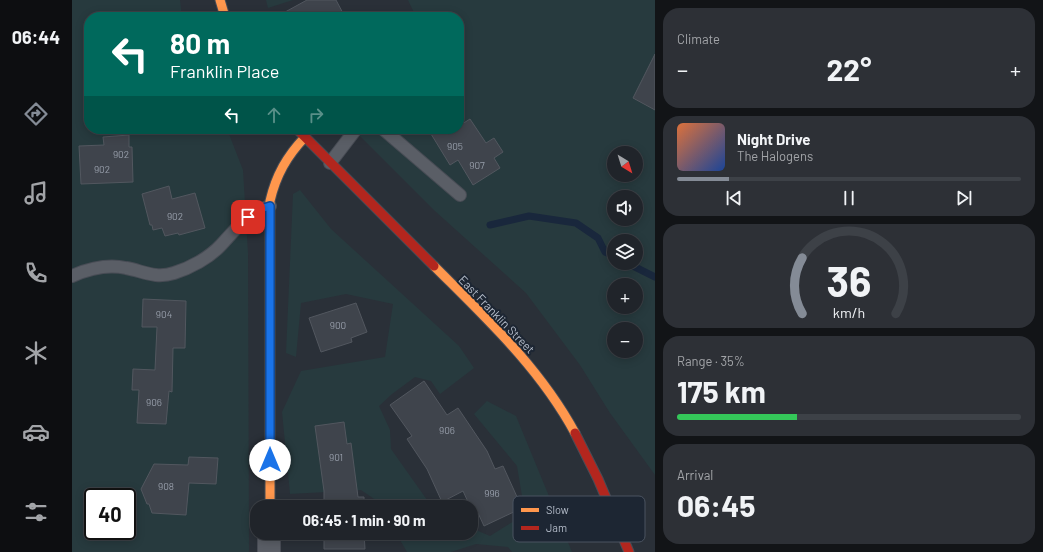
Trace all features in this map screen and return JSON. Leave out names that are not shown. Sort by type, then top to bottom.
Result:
[{"type":"main road","points":[[220,0],[224,12]]},
{"type":"main road","name":"East Franklin Street","points":[[302,134],[512,344],[539,376],[562,410],[603,496]]},
{"type":"main road","points":[[270,500],[270,206],[272,187],[280,168],[292,151],[305,137]]},
{"type":"main road","name":"East Franklin Street","points":[[624,542],[629,552]]},
{"type":"street","points":[[270,540],[270,552]]},
{"type":"lane","points":[[330,163],[352,134]]},
{"type":"lane","points":[[389,134],[460,195]]},
{"type":"lane","points":[[72,276],[85,271],[107,267],[126,268],[151,275],[162,276],[173,273],[206,258],[248,217],[257,210],[270,206]]},
{"type":"green space","points":[[72,0],[180,0],[181,12],[84,12],[84,134],[229,134],[243,170],[248,253],[249,552],[72,552]]},
{"type":"green space","points":[[266,0],[293,0],[268,8]]},
{"type":"green space","points":[[408,0],[655,0],[655,475],[610,413],[580,365],[526,293],[435,211],[358,134],[464,134],[464,12],[414,12]]},
{"type":"green space","points":[[300,190],[331,229],[459,346],[474,368],[440,394],[431,381],[415,377],[379,406],[390,430],[391,449],[427,500],[376,500],[361,490],[290,494],[282,412],[301,371],[385,357],[393,304],[346,294],[301,303],[296,357],[286,353],[293,194]]},
{"type":"green space","points":[[487,401],[516,416],[549,496],[522,496],[517,466],[474,414]]},
{"type":"green space","points":[[513,522],[513,542],[568,542],[572,552],[512,552],[508,547],[476,544],[451,552],[407,552],[400,540],[478,540],[478,531],[490,536]]},
{"type":"building","points":[[307,0],[336,0],[342,12],[285,12]]},
{"type":"building","points":[[655,54],[655,110],[633,98]]},
{"type":"building","points":[[470,119],[486,143],[494,138],[503,152],[494,158],[500,168],[473,185],[458,160],[450,165],[431,134],[464,134],[464,123]]},
{"type":"building","points":[[129,135],[129,147],[132,147],[133,182],[81,184],[79,146],[104,145],[103,137]]},
{"type":"building","points":[[169,186],[172,199],[195,193],[205,228],[179,235],[178,233],[165,236],[162,228],[153,230],[152,225],[150,225],[142,194]]},
{"type":"building","points":[[143,299],[186,301],[185,348],[173,348],[172,392],[169,391],[166,424],[137,423],[139,390],[132,390],[133,369],[155,370],[157,327],[142,327]]},
{"type":"building","points":[[356,303],[367,332],[351,338],[352,342],[321,352],[309,318]]},
{"type":"building","points":[[424,381],[447,415],[458,408],[487,451],[495,469],[503,466],[517,496],[513,496],[513,512],[484,526],[478,513],[478,500],[467,500],[463,491],[446,500],[441,500],[427,469],[407,439],[412,436],[390,405]]},
{"type":"building","points":[[344,422],[347,444],[351,443],[358,497],[364,497],[364,500],[324,500],[315,426]]},
{"type":"building","points":[[189,457],[218,458],[216,484],[189,483],[186,515],[152,513],[141,489],[154,464],[188,465]]},
{"type":"building","points":[[324,540],[364,540],[365,549],[324,549]]},
{"type":"waterway","points":[[490,225],[529,216],[576,223],[598,238],[605,252],[607,253]]},
{"type":"waterway","points":[[641,270],[655,277]]},
{"type":"traffic: slow","points":[[220,0],[224,12]]},
{"type":"traffic: slow","points":[[270,500],[270,201],[275,183],[283,166],[305,137]]},
{"type":"traffic: slow","points":[[434,266],[529,365],[561,409],[575,433]]},
{"type":"traffic: jam","points":[[302,134],[434,266]]},
{"type":"traffic: jam","points":[[575,433],[605,496]]},
{"type":"traffic: jam","points":[[625,542],[629,552]]},
{"type":"route","points":[[248,217],[257,210],[270,206],[270,460]]}]
